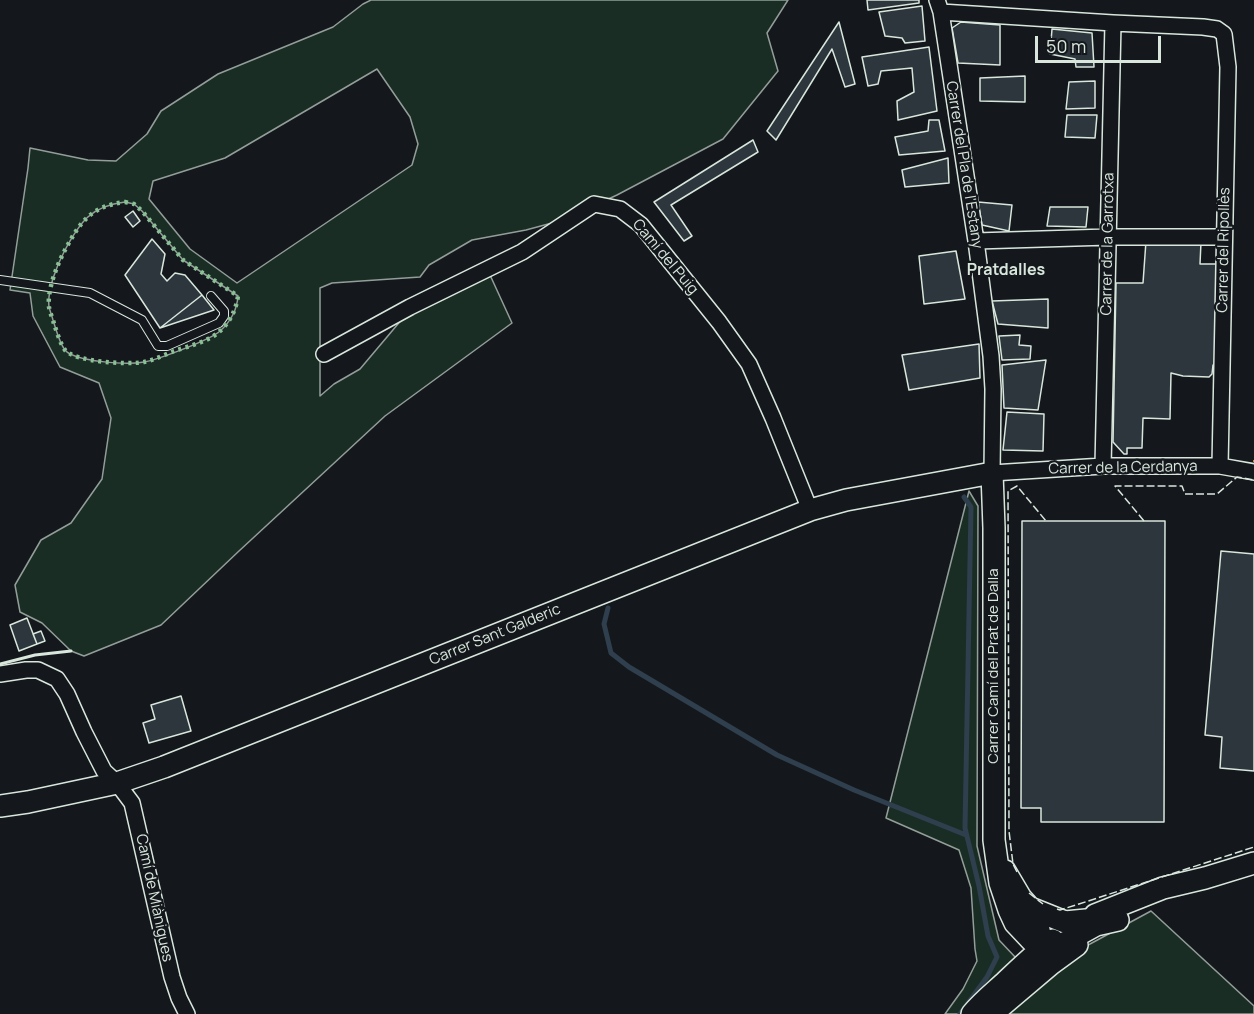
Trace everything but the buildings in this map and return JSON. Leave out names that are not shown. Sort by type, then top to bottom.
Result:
[{"type":"street","points":[[939,6],[1113,23]]},
{"type":"street","name":"Carrer del Pla de l'Estany","points":[[939,6],[976,241],[991,356],[993,378],[992,473]]},
{"type":"street","name":"Carrer del Ripollès","points":[[1113,23],[1217,28],[1224,34],[1228,67],[1220,466]]},
{"type":"street","name":"Carrer de la Garrotxa","points":[[1103,466],[1113,23]]},
{"type":"street","name":"Camí del Puig","points":[[324,354],[410,307],[522,252],[594,204],[620,209],[641,225],[719,322],[749,364],[810,510]]},
{"type":"street","points":[[976,241],[1108,237],[1224,237]]},
{"type":"street","name":"Carrer de la Cerdanya","points":[[992,473],[1103,466],[1220,466],[1254,472]]},
{"type":"street","name":"Carrer Sant Galderic","points":[[0,806],[39,800],[236,740],[810,510],[846,500],[992,473]]},
{"type":"street","name":"Carrer Camí del Prat de Dalla","points":[[992,473],[994,840],[997,859],[1021,898],[1023,916]]},
{"type":"street","name":"Camí de Miànigues","points":[[0,674],[38,670],[57,679],[67,694],[84,732],[111,777],[132,803],[172,977],[179,998],[188,1014]]},
{"type":"street","points":[[972,1014],[1043,947],[1086,920],[1163,888],[1254,863]]},
{"type":"street","points":[[991,1014],[1085,939],[1147,905],[1205,878]]},
{"type":"street","points":[[1023,916],[1065,922],[1086,920]]},
{"type":"street","points":[[991,1014],[1004,994],[1036,965],[1043,947],[1038,926],[1023,916]]},
{"type":"street","points":[[1009,978],[1015,964],[1023,916]]},
{"type":"street","points":[[1043,947],[1057,948],[1096,925],[1118,920]]},
{"type":"lane","points":[[0,280],[90,293],[142,320],[158,346],[166,346],[219,323],[224,316],[224,311],[211,296]]},
{"type":"green space","points":[[371,0],[788,0],[767,33],[778,71],[723,139],[617,195],[563,220],[526,230],[472,240],[429,265],[420,277],[332,283],[320,288],[320,396],[334,384],[360,369],[403,318],[490,275],[512,323],[385,416],[161,625],[84,656],[71,651],[42,623],[20,612],[15,585],[41,540],[71,523],[102,479],[111,418],[99,383],[60,367],[33,316],[30,293],[10,290],[30,148],[88,160],[116,161],[147,134],[161,111],[218,74],[333,27]],"holes":[[[377,69],[410,117],[418,144],[412,165],[237,283],[190,249],[149,199],[153,181],[225,158]],[[125,202],[134,204],[142,211],[183,260],[238,296],[236,306],[227,324],[220,331],[160,358],[126,363],[90,360],[71,354],[61,343],[49,307],[53,278],[65,250],[76,231],[88,217],[103,207]]]},
{"type":"green space","points":[[969,491],[978,506],[977,846],[999,940],[1016,958],[981,997],[970,1014],[945,1014],[963,989],[977,961],[971,888],[959,850],[886,818]]},
{"type":"green space","points":[[1151,911],[1254,1006],[1254,1014],[1003,1014],[1031,988],[1090,944]]},
{"type":"waterway","points":[[960,1014],[987,977],[997,957],[988,936],[965,828],[971,507],[964,497]]},
{"type":"waterway","points":[[608,608],[604,624],[611,653],[629,667],[777,755],[854,790],[966,835]]},
{"type":"hedge","points":[[125,202],[134,204],[142,211],[183,260],[238,296],[236,306],[227,324],[220,331],[198,343],[144,362],[115,363],[90,360],[71,354],[65,350],[60,341],[49,309],[53,278],[65,250],[76,231],[88,217],[103,207],[125,202]]},
{"type":"fence","points":[[1144,521],[1115,486],[1182,486],[1185,494],[1217,494],[1237,477],[1254,480]]},
{"type":"fence","points":[[1017,872],[1013,864],[1009,831],[1008,491],[1017,486],[1046,521]]},
{"type":"fence","points":[[1057,909],[1060,910],[1254,847]]},
{"type":"fence","points":[[1029,893],[1043,904]]},
{"type":"wall","points":[[0,664],[35,655],[71,651]]},
{"type":"district","name":"Pratdalles","points":[[1006,271]]}]
